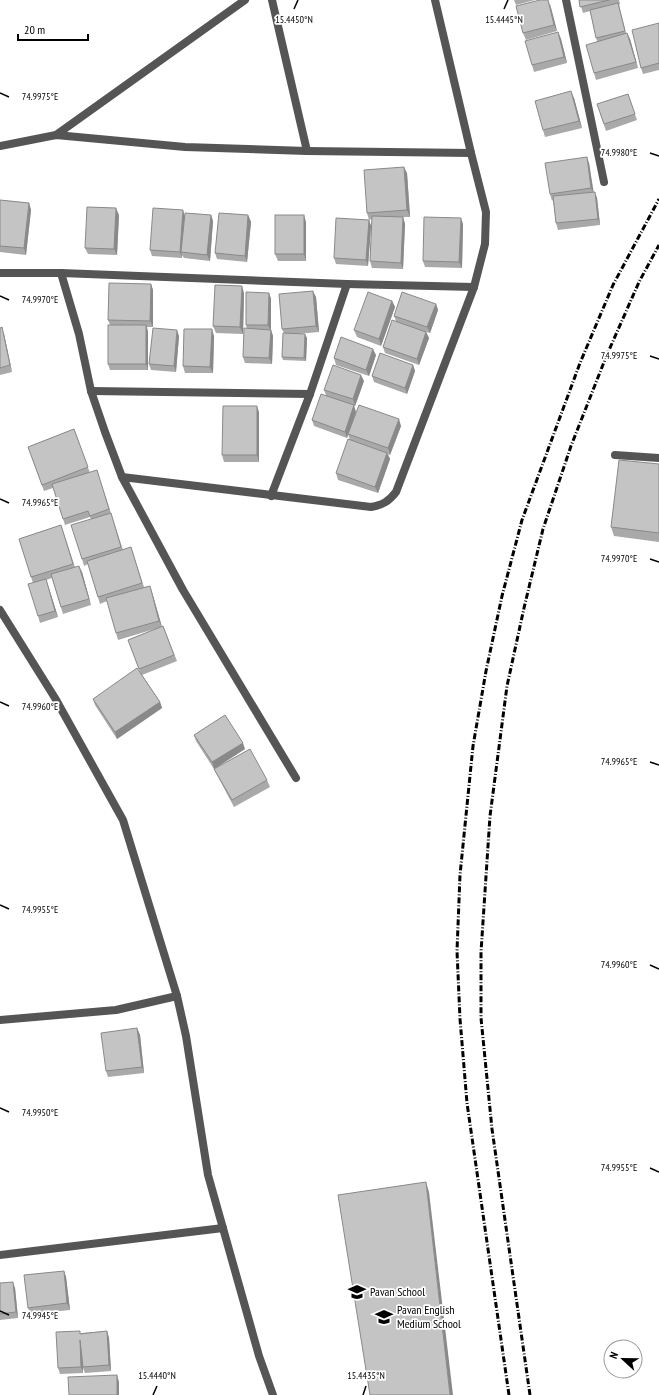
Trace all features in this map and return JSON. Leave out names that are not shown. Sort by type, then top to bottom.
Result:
[{"type":"street","points":[[56,135],[245,0]]},
{"type":"street","points":[[272,0],[307,151]]},
{"type":"street","points":[[122,476],[271,496],[371,507],[380,506],[390,500],[396,492],[474,287],[485,244],[486,212],[435,0]]},
{"type":"street","points":[[566,0],[604,182]]},
{"type":"street","points":[[0,146],[56,135],[185,147],[307,151],[471,153]]},
{"type":"street","points":[[0,274],[62,273],[347,284],[474,287]]},
{"type":"street","points":[[62,273],[79,334],[91,391],[122,476],[183,590],[296,778]]},
{"type":"street","points":[[271,496],[310,394],[347,284]]},
{"type":"street","points":[[91,391],[310,394]]},
{"type":"street","points":[[616,455],[659,458]]},
{"type":"street","points":[[0,610],[55,698],[122,820],[177,996],[186,1036],[208,1174],[259,1356],[272,1395]]},
{"type":"street","points":[[0,1020],[116,1010],[177,996]]},
{"type":"street","points":[[0,1255],[223,1228]]},
{"type":"building","points":[[540,0],[548,0],[554,25],[523,33],[516,6]]},
{"type":"building","points":[[579,0],[609,0],[580,7]]},
{"type":"building","points":[[618,3],[625,31],[596,38],[590,10]]},
{"type":"building","points":[[659,23],[659,63],[641,68],[632,30]]},
{"type":"building","points":[[558,32],[564,57],[532,65],[525,41]]},
{"type":"building","points":[[627,33],[636,62],[594,73],[586,45]]},
{"type":"building","points":[[571,91],[579,121],[543,130],[535,101]]},
{"type":"building","points":[[628,94],[635,114],[604,124],[597,104]]},
{"type":"building","points":[[587,157],[591,188],[550,194],[545,163]]},
{"type":"building","points":[[404,167],[407,210],[367,213],[364,170]]},
{"type":"building","points":[[595,192],[598,219],[556,223],[553,196]]},
{"type":"building","points":[[0,200],[29,203],[24,248],[0,246]]},
{"type":"building","points":[[87,207],[116,208],[114,249],[85,248]]},
{"type":"building","points":[[153,208],[183,210],[180,252],[150,250]]},
{"type":"building","points":[[185,213],[211,215],[207,255],[181,252]]},
{"type":"building","points":[[219,213],[248,215],[245,256],[215,253]]},
{"type":"building","points":[[275,215],[304,215],[304,254],[275,254]]},
{"type":"building","points":[[372,216],[403,217],[401,263],[370,261]]},
{"type":"building","points":[[424,217],[461,218],[459,262],[423,261]]},
{"type":"building","points":[[336,218],[369,220],[366,260],[334,258]]},
{"type":"building","points":[[109,283],[151,284],[150,321],[108,320]]},
{"type":"building","points":[[215,285],[242,286],[240,327],[213,326]]},
{"type":"building","points":[[313,291],[316,326],[282,329],[279,294]]},
{"type":"building","points":[[246,292],[269,293],[268,325],[246,325]]},
{"type":"building","points":[[368,292],[392,301],[379,339],[354,330]]},
{"type":"building","points":[[402,292],[436,304],[427,327],[394,316]]},
{"type":"building","points":[[392,320],[426,332],[417,359],[383,347]]},
{"type":"building","points":[[108,325],[146,325],[146,364],[108,364]]},
{"type":"building","points":[[2,327],[10,365],[0,368],[0,328]]},
{"type":"building","points":[[153,328],[177,330],[174,366],[149,364]]},
{"type":"building","points":[[244,328],[271,330],[269,358],[243,357]]},
{"type":"building","points":[[184,329],[212,329],[210,367],[183,366]]},
{"type":"building","points":[[283,333],[305,334],[304,358],[282,357]]},
{"type":"building","points":[[341,337],[373,349],[366,370],[334,358]]},
{"type":"building","points":[[380,353],[413,365],[405,388],[372,376]]},
{"type":"building","points":[[333,365],[361,375],[353,399],[324,390]]},
{"type":"building","points":[[321,394],[354,405],[345,432],[312,420]]},
{"type":"building","points":[[359,405],[399,419],[388,448],[348,434]]},
{"type":"building","points":[[223,406],[257,406],[257,455],[222,455]]},
{"type":"building","points":[[74,429],[88,467],[42,485],[28,447]]},
{"type":"building","points":[[348,439],[387,453],[375,487],[336,473]]},
{"type":"building","points":[[619,460],[659,464],[659,533],[611,527]]},
{"type":"building","points":[[97,470],[109,509],[90,516],[88,511],[63,519],[52,484]]},
{"type":"building","points":[[111,513],[121,547],[82,559],[71,525]]},
{"type":"building","points":[[61,525],[73,564],[31,577],[19,539]]},
{"type":"building","points":[[131,547],[142,583],[98,597],[87,561]]},
{"type":"building","points":[[79,566],[89,599],[61,607],[51,574]]},
{"type":"building","points":[[46,579],[55,611],[38,616],[28,584]]},
{"type":"building","points":[[150,586],[159,621],[116,633],[106,598]]},
{"type":"building","points":[[163,626],[174,655],[139,669],[128,640]]},
{"type":"building","points":[[137,668],[160,702],[115,732],[93,699]]},
{"type":"building","points":[[225,715],[243,743],[212,762],[194,735]]},
{"type":"building","points":[[250,749],[267,780],[232,800],[214,769]]},
{"type":"building","points":[[137,1028],[142,1067],[106,1071],[101,1033]]},
{"type":"building","points":[[426,1182],[450,1395],[370,1395],[338,1195]]},
{"type":"building","points":[[64,1271],[67,1303],[28,1308],[24,1275]]},
{"type":"building","points":[[13,1282],[16,1312],[0,1314],[0,1283]]},
{"type":"building","points":[[80,1331],[80,1334],[107,1331],[109,1365],[83,1367],[80,1340],[81,1367],[58,1368],[56,1332]]},
{"type":"building","points":[[117,1375],[117,1395],[69,1395],[68,1377]]},
{"type":"railway","points":[[509,1395],[467,1103],[460,1019],[457,951],[460,875],[473,746],[486,671],[502,596],[522,520],[580,363],[613,285],[659,199]]},
{"type":"railway","points":[[530,1395],[492,1129],[481,1018],[481,952],[490,816],[507,686],[543,529],[571,446],[606,357],[639,282],[659,245]]},
{"type":"place","name":"Pavan School","points":[[357,1292]]},
{"type":"place","name":"Pavan English Medium School","points":[[384,1317]]}]
